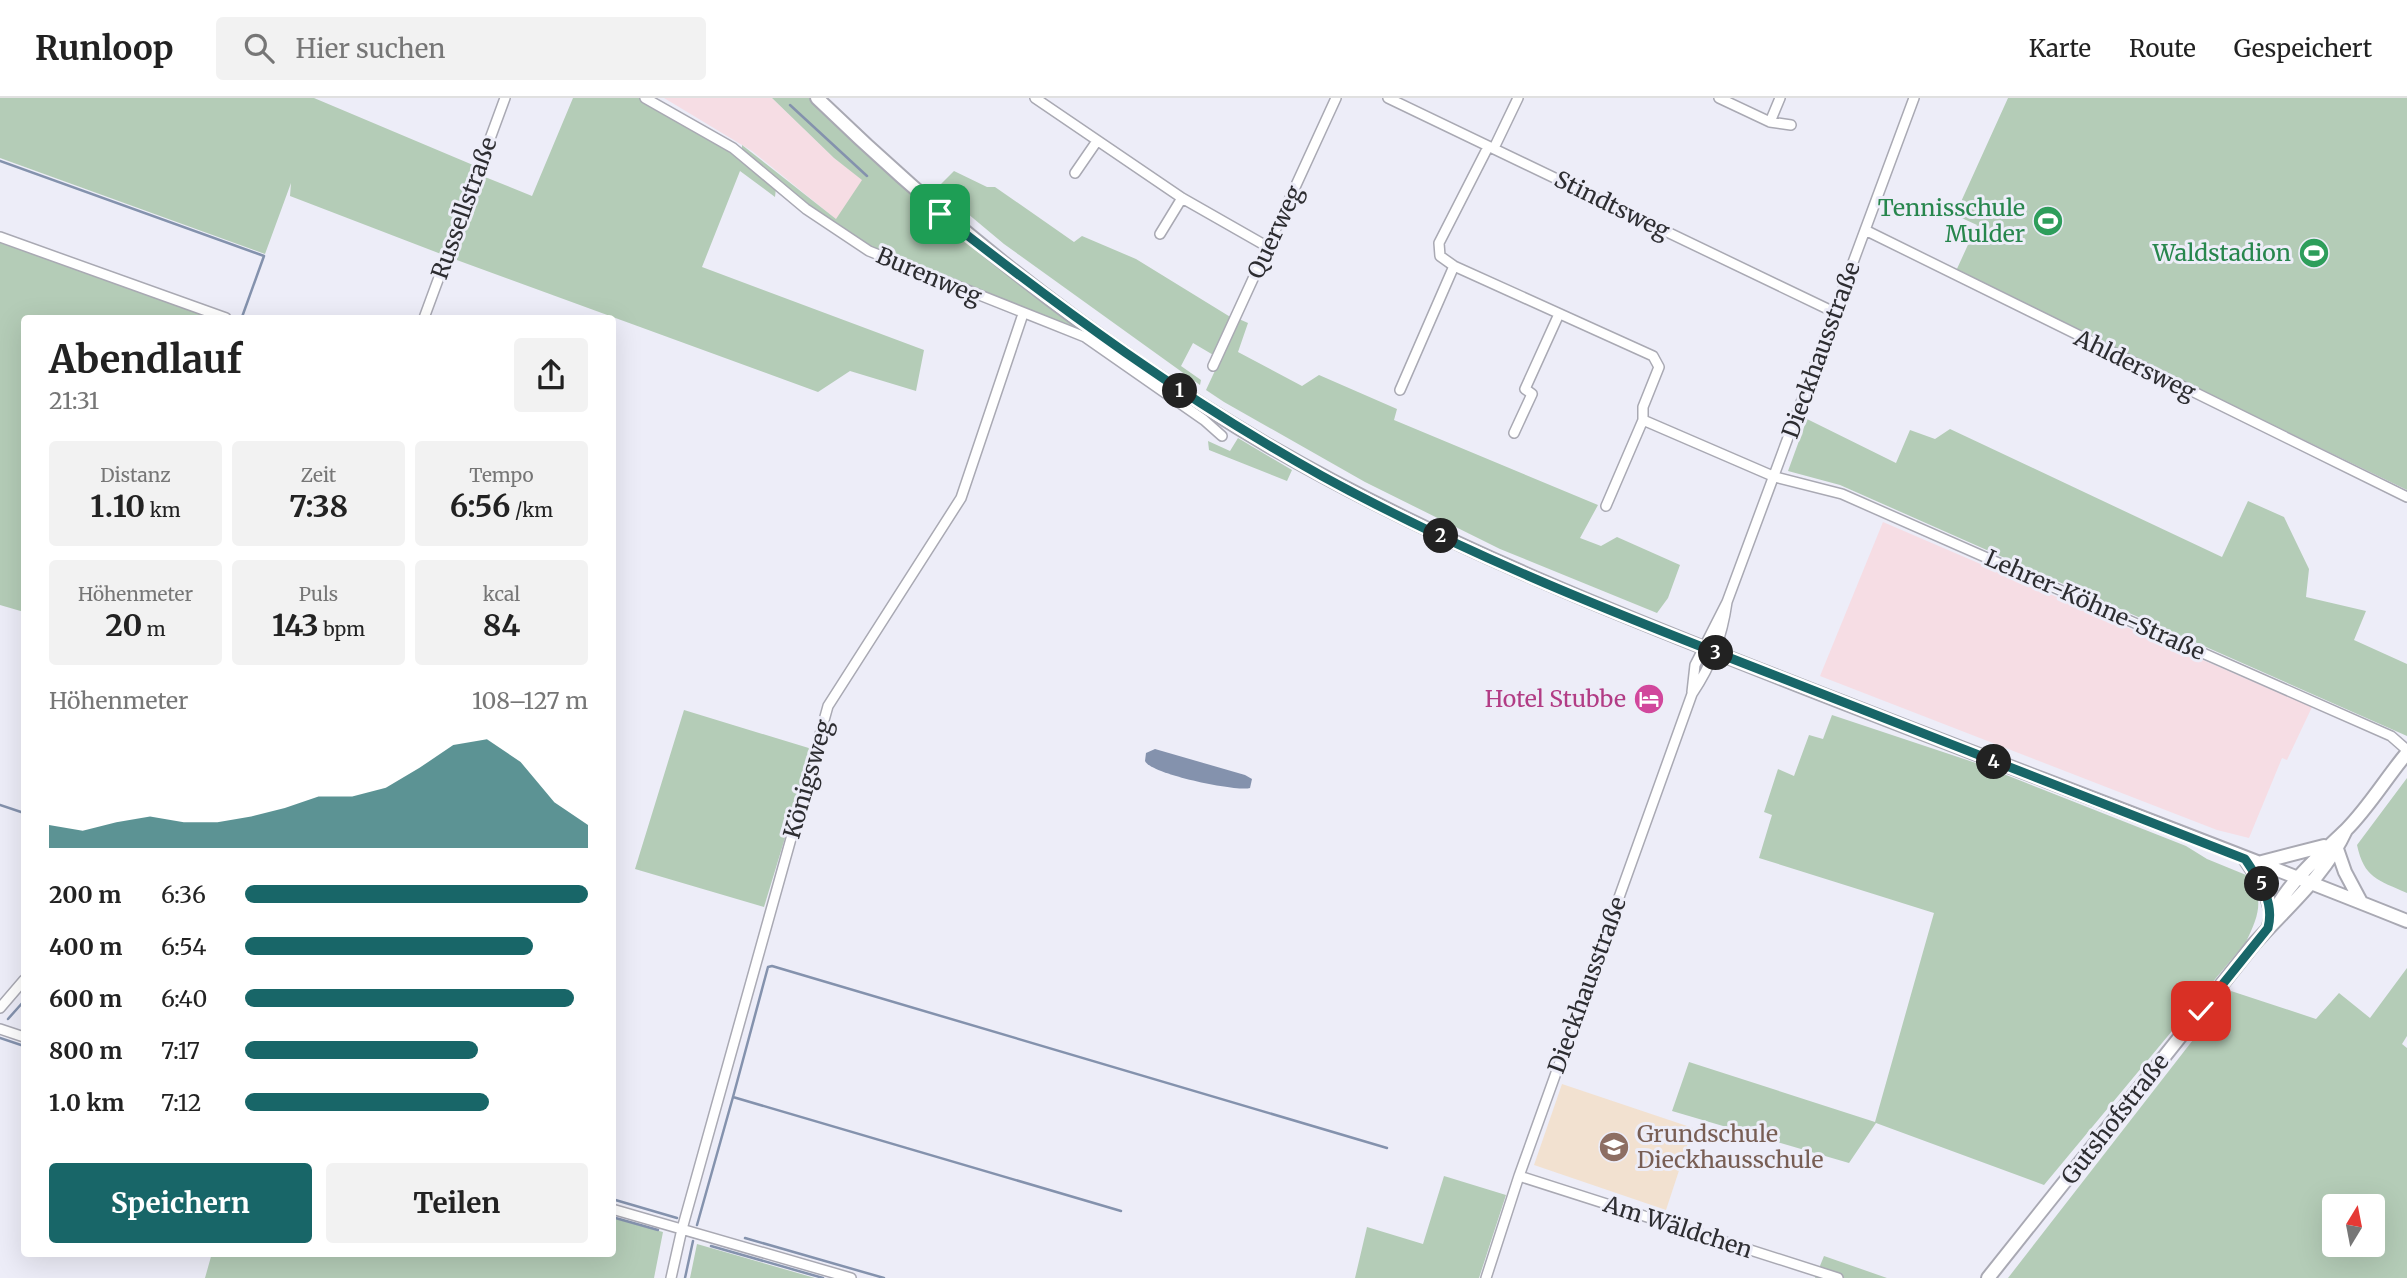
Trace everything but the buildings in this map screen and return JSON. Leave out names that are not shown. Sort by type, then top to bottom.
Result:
[{"type":"main road","points":[[817,98],[959,229],[1065,312],[1216,415],[1323,476],[1513,570],[1702,648],[2407,921]]},
{"type":"main road","name":"Gutshofstraße","points":[[2268,928],[2272,914],[2305,881],[2407,751]]},
{"type":"main road","points":[[2251,861],[2332,847],[2361,902]]},
{"type":"main road","points":[[2251,861],[2264,887],[2272,914]]},
{"type":"main road","name":"Gutshofstraße","points":[[1989,1278],[2268,928],[2295,904],[2305,881]]},
{"type":"street","name":"Russellstraße","points":[[425,315],[505,98]]},
{"type":"street","name":"Burenweg","points":[[646,98],[733,148],[806,209],[869,251],[1085,337],[1222,436]]},
{"type":"street","points":[[1035,98],[1182,198],[1269,247]]},
{"type":"street","name":"Querweg","points":[[1213,366],[1336,98]]},
{"type":"street","name":"Stindtsweg","points":[[1388,98],[1836,313]]},
{"type":"street","points":[[1518,98],[1439,243],[1440,256],[1454,266],[1653,356],[1659,367],[1643,407],[1643,420],[1606,506]]},
{"type":"street","points":[[1719,98],[1770,122],[1791,125]]},
{"type":"street","points":[[1770,122],[1780,98]]},
{"type":"street","name":"Dieckhausstraße","points":[[1692,694],[1695,665],[1727,602],[1914,98]]},
{"type":"street","points":[[1075,173],[1097,141]]},
{"type":"street","points":[[1160,234],[1182,198]]},
{"type":"street","name":"Ahldersweg","points":[[1865,230],[2407,498]]},
{"type":"street","points":[[0,237],[218,315]]},
{"type":"street","points":[[1400,390],[1454,266]]},
{"type":"street","name":"Königsweg","points":[[671,1278],[681,1229],[828,706],[961,498],[1023,314]]},
{"type":"street","points":[[1514,433],[1532,394],[1525,389],[1559,314]]},
{"type":"street","name":"Lehrer-Köhne-Straße","points":[[1643,420],[1775,477],[1842,494],[1866,504],[2391,736],[2407,751]]},
{"type":"street","name":"Dieckhausstraße","points":[[1486,1278],[1519,1175],[1692,694],[1723,634],[1727,602]]},
{"type":"street","points":[[0,1008],[21,984]]},
{"type":"street","points":[[0,1029],[21,1036]]},
{"type":"street","name":"Am Wäldchen","points":[[1519,1175],[1838,1278]]},
{"type":"street","points":[[616,1210],[851,1278]]},
{"type":"shaded area","points":[[664,98],[772,98],[834,158],[863,180],[837,220],[752,151]]},
{"type":"shaded area","points":[[1883,522],[2312,707],[2287,760],[2282,758],[2249,838],[2217,830],[1820,676]]},
{"type":"shaded area","name":"Grundschule Dieckhausschule","points":[[1562,1084],[1693,1128],[1666,1210],[1534,1165]]},
{"type":"green space","points":[[0,98],[314,98],[473,165],[441,254],[290,196],[291,183],[265,254],[0,158]]},
{"type":"green space","points":[[573,98],[639,98],[741,159],[776,188],[775,197],[740,171],[702,267],[924,350],[916,391],[850,371],[818,392],[616,318],[616,315],[607,315],[454,259],[485,177],[532,196]]},
{"type":"green space","points":[[772,98],[809,98],[902,186],[994,261],[1254,443],[1082,332],[872,250],[825,219],[742,150],[742,145],[836,219],[862,180],[834,158]]},
{"type":"green space","points":[[2008,98],[2407,98],[2407,490],[1956,271],[1977,225],[1955,215]]},
{"type":"green space","points":[[954,171],[987,187],[995,187],[1074,242],[1082,236],[1136,259],[1232,318],[1215,356],[1193,343],[1181,366],[1201,380],[1200,385],[1004,244],[937,188]]},
{"type":"green space","points":[[0,242],[203,315],[21,315],[21,611],[0,605]]},
{"type":"green space","points":[[1239,319],[1248,323],[1238,352],[1302,386],[1319,375],[1397,409],[1394,420],[1598,505],[1580,538],[1601,546],[1617,537],[1680,565],[1668,598],[1657,613],[1500,549],[1365,482],[1224,402],[1206,390]]},
{"type":"green space","points":[[1807,419],[1896,463],[1910,430],[1935,439],[1950,429],[2222,557],[2248,501],[2284,517],[2309,569],[2306,597],[2366,611],[2354,640],[2407,664],[2407,736],[1840,485],[1788,471]]},
{"type":"green space","points":[[1238,438],[1292,470],[1287,481],[1209,450],[1208,441],[1230,451]]},
{"type":"green space","points":[[684,710],[812,749],[764,907],[635,869]]},
{"type":"green space","points":[[1832,715],[1976,763],[2186,846],[2207,859],[2251,877],[2257,894],[2258,910],[2246,942],[2044,1185],[1876,1123],[1849,1163],[1672,1111],[1689,1062],[1875,1122],[1934,913],[1759,858],[1772,815],[1764,812],[1778,769],[1794,776],[1809,735],[1823,739]]},
{"type":"green space","points":[[2407,778],[2407,893],[2380,881],[2368,871],[2357,845]]},
{"type":"green space","points":[[2407,968],[2407,1036],[2402,1044],[2407,1048],[2407,1278],[2008,1278],[2231,991],[2316,1019],[2339,993],[2370,1018]]},
{"type":"green space","points":[[1444,1176],[1506,1195],[1479,1278],[1355,1278],[1367,1227],[1423,1244]]},
{"type":"green space","points":[[616,1219],[663,1232],[654,1278],[205,1278],[211,1257],[616,1257]]},
{"type":"green space","points":[[697,1244],[815,1278],[690,1278]]},
{"type":"green space","points":[[1824,1256],[1887,1278],[1815,1278]]},
{"type":"water","points":[[1155,749],[1245,775],[1252,779],[1250,788],[1212,785],[1162,771],[1145,761],[1146,753]]},
{"type":"waterway","points":[[790,105],[867,176]]},
{"type":"waterway","points":[[0,161],[264,256],[243,315]]},
{"type":"waterway","points":[[0,805],[21,812]]},
{"type":"waterway","points":[[733,1097],[768,967],[772,966],[1387,1148]]},
{"type":"waterway","points":[[8,1019],[21,1004]]},
{"type":"waterway","points":[[0,1038],[21,1045]]},
{"type":"waterway","points":[[697,1225],[733,1097],[1121,1211]]},
{"type":"waterway","points":[[616,1200],[677,1218]]},
{"type":"waterway","points":[[616,1218],[658,1230]]},
{"type":"waterway","points":[[745,1238],[884,1278]]},
{"type":"waterway","points":[[685,1278],[693,1241]]},
{"type":"waterway","points":[[711,1246],[823,1278]]},
{"type":"place","name":"Tennisschule Mulder","points":[[2048,221]]},
{"type":"place","name":"Waldstadion","points":[[2314,253]]},
{"type":"place","name":"Hotel Stubbe","points":[[1649,699]]},
{"type":"place","name":"Grundschule Dieckhausschule","points":[[1614,1147]]},
{"type":"route","points":[[940,214],[1055,305],[1136,363],[1216,415],[1378,506],[1513,570],[1687,642],[2245,859],[2267,895],[2272,914],[2268,928],[2201,1011]]}]
